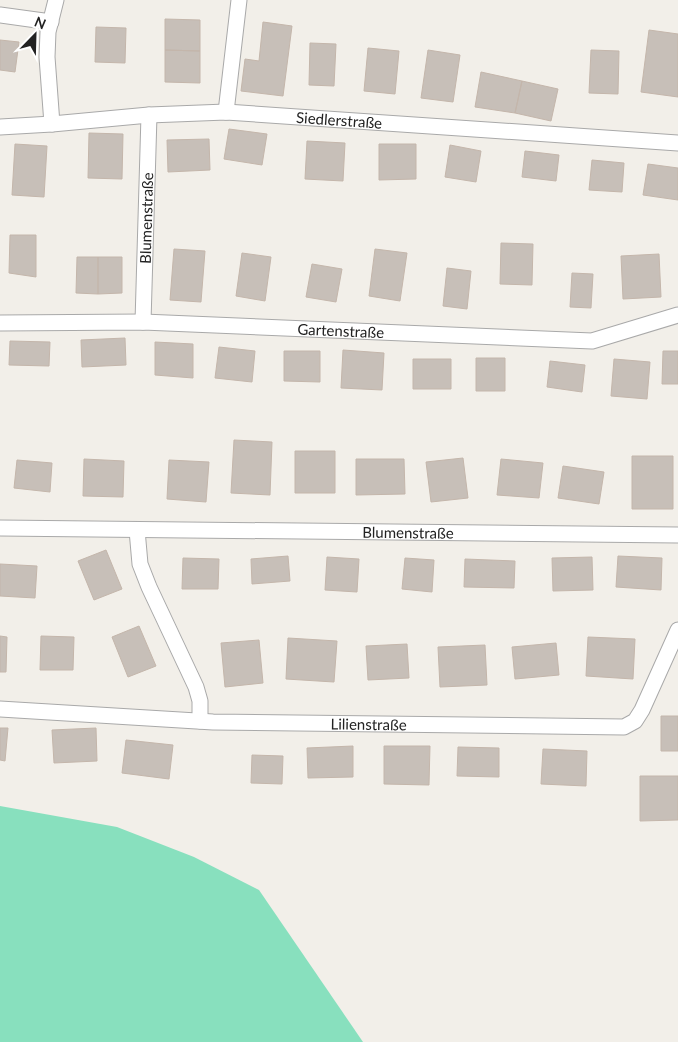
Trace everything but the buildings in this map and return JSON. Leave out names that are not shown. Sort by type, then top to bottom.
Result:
[{"type":"street","points":[[52,124],[48,32],[56,0]]},
{"type":"street","points":[[226,112],[239,0]]},
{"type":"street","points":[[0,15],[51,22]]},
{"type":"street","name":"Siedlerstraße","points":[[0,127],[150,115],[226,112],[678,143]]},
{"type":"street","name":"Blumenstraße","points":[[143,322],[150,115]]},
{"type":"street","name":"Gartenstraße","points":[[0,323],[143,322],[592,341],[678,315]]},
{"type":"street","name":"Blumenstraße","points":[[0,528],[678,535]]},
{"type":"street","points":[[137,530],[140,564],[196,687],[200,701],[200,722]]},
{"type":"street","name":"Lilienstraße","points":[[0,708],[200,722],[624,727],[635,721],[642,710],[678,630]]},
{"type":"green space","points":[[0,806],[117,827],[194,857],[259,890],[363,1042],[0,1042]]}]
